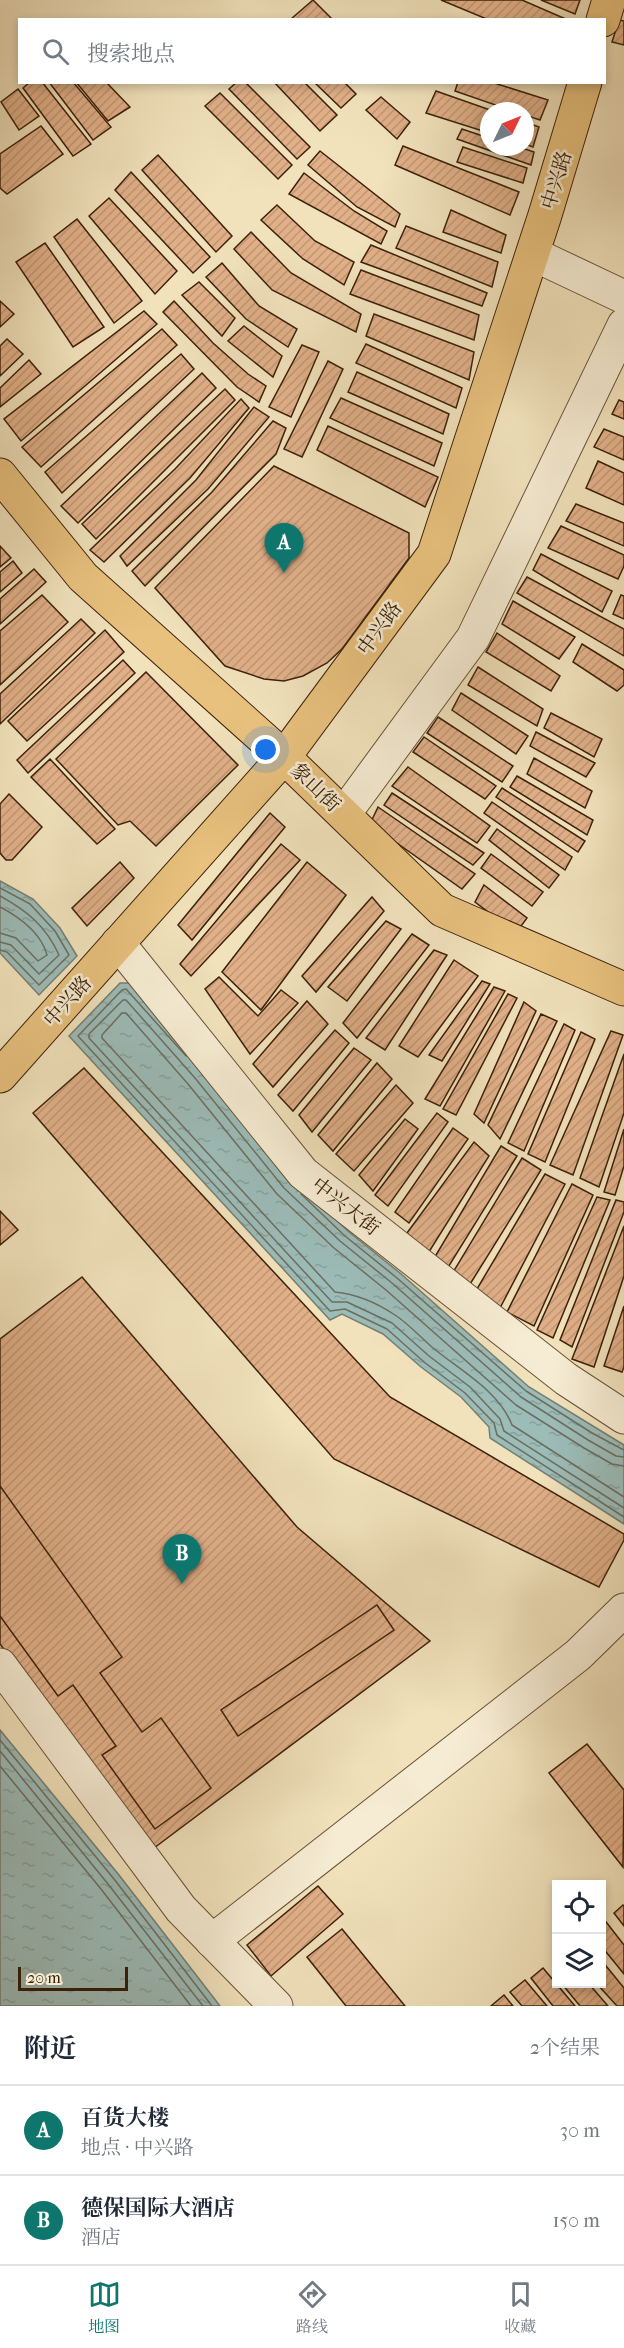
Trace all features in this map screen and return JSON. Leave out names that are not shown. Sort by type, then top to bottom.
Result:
[{"type":"main road","points":[[604,18],[609,0]]},
{"type":"main road","name":"中兴路","points":[[0,1076],[284,757],[434,554],[533,254],[584,84]]},
{"type":"main road","name":"象山街","points":[[0,475],[83,577],[284,757],[442,910],[624,989]]},
{"type":"street","points":[[533,254],[624,297]]},
{"type":"street","points":[[344,814],[473,638],[624,325]]},
{"type":"street","name":"中兴大街","points":[[118,943],[303,1173],[566,1379],[624,1417]]},
{"type":"street","points":[[212,1941],[578,1656],[624,1610]]},
{"type":"street","points":[[0,1665],[181,1909],[276,2006]]},
{"type":"water","points":[[0,881],[33,899],[60,928],[77,956],[39,995],[0,953]]},
{"type":"water","points":[[120,983],[130,983],[294,1179],[349,1232],[400,1273],[529,1387],[624,1445],[624,1524],[490,1438],[489,1427],[461,1397],[383,1334],[342,1314],[330,1320],[69,1036]]},
{"type":"water","points":[[0,1730],[119,1875],[220,2006],[0,2006]]},
{"type":"building","points":[[313,0],[331,18],[292,18]]},
{"type":"building","points":[[441,0],[522,0],[563,18],[484,18]]},
{"type":"building","points":[[541,0],[580,0],[575,14]]},
{"type":"building","points":[[619,20],[624,21],[624,45],[612,42]]},
{"type":"building","points":[[28,84],[44,84],[91,144],[73,156],[23,88]]},
{"type":"building","points":[[51,84],[75,84],[111,127],[93,140]]},
{"type":"building","points":[[78,84],[108,84],[130,107],[108,121]]},
{"type":"building","points":[[235,84],[247,84],[310,147],[297,159],[229,89]]},
{"type":"building","points":[[276,84],[306,84],[337,115],[320,131]]},
{"type":"building","points":[[316,84],[346,84],[356,94],[341,108]]},
{"type":"building","points":[[457,84],[497,84],[548,100],[540,120],[534,118],[534,102],[487,102],[455,91]]},
{"type":"building","points":[[18,89],[39,116],[19,130],[1,102]]},
{"type":"building","points":[[436,91],[480,106],[480,130],[426,113]]},
{"type":"building","points":[[220,93],[292,165],[278,179],[205,106]]},
{"type":"building","points":[[381,97],[410,122],[397,139],[366,110]]},
{"type":"building","points":[[534,125],[539,127],[534,144]]},
{"type":"building","points":[[41,126],[63,154],[7,194],[0,188],[0,154]]},
{"type":"building","points":[[462,129],[480,135],[480,147],[457,139]]},
{"type":"building","points":[[403,146],[519,192],[510,215],[395,165]]},
{"type":"building","points":[[463,147],[480,153],[480,156],[490,156],[527,168],[523,183],[457,162]]},
{"type":"building","points":[[320,151],[400,214],[395,227],[357,207],[308,165]]},
{"type":"building","points":[[158,155],[232,236],[216,252],[142,170]]},
{"type":"building","points":[[505,156],[533,156],[531,165]]},
{"type":"building","points":[[131,172],[210,257],[193,273],[115,190]]},
{"type":"building","points":[[304,173],[354,211],[387,231],[381,244],[289,194]]},
{"type":"building","points":[[109,198],[177,271],[155,294],[89,216]]},
{"type":"building","points":[[277,205],[315,241],[354,262],[344,285],[303,259],[261,220]]},
{"type":"building","points":[[451,210],[506,235],[501,253],[443,232]]},
{"type":"building","points":[[77,219],[142,301],[114,323],[54,237]]},
{"type":"building","points":[[406,226],[498,262],[492,287],[396,248]]},
{"type":"building","points":[[251,232],[291,273],[361,314],[356,332],[272,290],[234,249]]},
{"type":"building","points":[[45,243],[104,327],[73,347],[16,262]]},
{"type":"building","points":[[371,245],[487,293],[482,306],[361,262]]},
{"type":"building","points":[[222,263],[259,306],[297,329],[288,347],[246,319],[206,277]]},
{"type":"building","points":[[361,270],[479,315],[474,340],[350,294]]},
{"type":"building","points":[[199,282],[235,318],[222,336],[182,295]]},
{"type":"building","points":[[0,301],[14,314],[0,327]]},
{"type":"building","points":[[174,301],[213,343],[248,374],[266,386],[259,402],[237,387],[163,312]]},
{"type":"building","points":[[144,311],[157,324],[21,441],[4,419]]},
{"type":"building","points":[[374,314],[474,352],[469,380],[366,336]]},
{"type":"building","points":[[244,326],[282,356],[273,377],[228,341]]},
{"type":"building","points":[[162,329],[177,345],[41,467],[22,447]]},
{"type":"building","points":[[7,339],[23,354],[0,376],[0,346]]},
{"type":"building","points":[[366,344],[462,388],[456,408],[356,363]]},
{"type":"building","points":[[302,345],[319,352],[291,417],[269,407]]},
{"type":"building","points":[[181,354],[194,369],[62,493],[45,472]]},
{"type":"building","points":[[29,360],[41,374],[0,407],[0,388]]},
{"type":"building","points":[[328,361],[343,369],[302,457],[284,449]]},
{"type":"building","points":[[357,372],[449,414],[443,434],[348,392]]},
{"type":"building","points":[[202,373],[216,388],[78,523],[61,506]]},
{"type":"building","points":[[225,389],[235,400],[96,539],[82,524]]},
{"type":"building","points":[[341,398],[442,443],[434,466],[330,418]]},
{"type":"building","points":[[241,399],[249,408],[190,478],[104,562],[90,550],[175,469]]},
{"type":"building","points":[[619,400],[624,402],[624,419],[612,414]]},
{"type":"building","points":[[254,407],[269,417],[208,489],[127,566],[120,556],[196,480]]},
{"type":"building","points":[[273,421],[286,428],[276,454],[145,586],[132,571],[212,492]]},
{"type":"building","points":[[328,426],[438,477],[425,507],[317,450]]},
{"type":"building","points":[[604,429],[624,437],[624,460],[594,447]]},
{"type":"building","points":[[598,461],[624,473],[624,505],[586,488]]},
{"type":"building","points":[[274,466],[409,533],[409,558],[342,649],[327,663],[303,676],[284,681],[264,679],[225,666],[155,588]]},
{"type":"building","points":[[576,504],[624,523],[624,546],[566,521]]},
{"type":"building","points":[[561,526],[624,555],[624,566],[618,579],[548,548]]},
{"type":"building","points":[[0,546],[11,558],[0,567]]},
{"type":"building","points":[[541,554],[612,591],[602,612],[533,570]]},
{"type":"building","points":[[13,561],[22,573],[0,592],[0,572]]},
{"type":"building","points":[[34,569],[46,582],[0,624],[0,599]]},
{"type":"building","points":[[527,577],[624,629],[624,656],[517,593]]},
{"type":"building","points":[[42,595],[68,622],[0,685],[0,631]]},
{"type":"building","points":[[621,595],[624,596],[624,619],[613,614]]},
{"type":"building","points":[[513,601],[575,637],[559,659],[502,624]]},
{"type":"building","points":[[81,619],[95,633],[0,724],[0,694]]},
{"type":"building","points":[[105,630],[124,652],[27,741],[8,721]]},
{"type":"building","points":[[497,633],[560,676],[551,691],[486,652]]},
{"type":"building","points":[[582,644],[624,670],[624,685],[617,691],[573,662]]},
{"type":"building","points":[[123,660],[135,673],[28,773],[17,760]]},
{"type":"building","points":[[478,667],[543,709],[537,726],[468,685]]},
{"type":"building","points":[[146,672],[238,765],[156,846],[130,821],[118,825],[56,759]]},
{"type":"building","points":[[461,693],[528,736],[516,754],[452,710]]},
{"type":"building","points":[[551,713],[602,739],[594,757],[544,728]]},
{"type":"building","points":[[438,717],[513,766],[502,782],[427,733]]},
{"type":"building","points":[[536,732],[595,763],[586,777],[530,746]]},
{"type":"building","points":[[424,737],[496,786],[485,799],[413,752]]},
{"type":"building","points":[[534,758],[592,791],[585,808],[527,774]]},
{"type":"building","points":[[50,759],[115,829],[97,844],[31,777]]},
{"type":"building","points":[[408,767],[490,826],[477,843],[392,786]]},
{"type":"building","points":[[517,776],[593,820],[587,835],[510,787]]},
{"type":"building","points":[[502,788],[585,841],[578,852],[496,797]]},
{"type":"building","points":[[392,793],[484,853],[473,865],[384,805]]},
{"type":"building","points":[[9,794],[42,827],[12,860],[6,860],[0,853],[0,804]]},
{"type":"building","points":[[492,802],[572,857],[565,870],[484,813]]},
{"type":"building","points":[[378,807],[475,874],[462,889],[370,824]]},
{"type":"building","points":[[270,813],[285,827],[192,940],[178,925]]},
{"type":"building","points":[[497,829],[559,875],[549,888],[489,840]]},
{"type":"building","points":[[281,844],[300,860],[191,976],[180,964]]},
{"type":"building","points":[[491,854],[543,892],[532,906],[481,868]]},
{"type":"building","points":[[120,862],[134,878],[87,926],[72,908]]},
{"type":"building","points":[[307,862],[346,895],[261,1010],[222,972]]},
{"type":"building","points":[[484,885],[527,918],[516,933],[475,902]]},
{"type":"building","points":[[372,897],[384,911],[316,992],[302,976]]},
{"type":"building","points":[[386,921],[401,929],[347,1001],[328,987]]},
{"type":"building","points":[[412,934],[429,945],[357,1038],[343,1023]]},
{"type":"building","points":[[434,950],[447,955],[385,1050],[366,1038]]},
{"type":"building","points":[[454,960],[478,976],[418,1057],[399,1046]]},
{"type":"building","points":[[219,977],[258,1016],[281,990],[298,1003],[250,1054],[205,989]]},
{"type":"building","points":[[482,981],[490,984],[442,1061],[429,1055]]},
{"type":"building","points":[[494,987],[505,991],[440,1106],[425,1099]]},
{"type":"building","points":[[508,994],[517,998],[456,1115],[443,1109]]},
{"type":"building","points":[[307,1001],[328,1024],[273,1087],[253,1064]]},
{"type":"building","points":[[524,1002],[536,1011],[484,1123],[474,1114]]},
{"type":"building","points":[[541,1014],[557,1021],[500,1139],[488,1125]]},
{"type":"building","points":[[564,1024],[575,1030],[524,1151],[508,1143]]},
{"type":"building","points":[[335,1030],[349,1043],[293,1111],[278,1095]]},
{"type":"building","points":[[611,1031],[623,1035],[573,1175],[550,1165]]},
{"type":"building","points":[[581,1032],[595,1039],[545,1162],[528,1154]]},
{"type":"building","points":[[354,1048],[371,1060],[312,1132],[299,1115]]},
{"type":"building","points":[[624,1054],[624,1113],[599,1187],[580,1178]]},
{"type":"building","points":[[377,1063],[392,1079],[333,1151],[318,1135]]},
{"type":"building","points":[[84,1068],[390,1397],[624,1534],[624,1540],[599,1587],[334,1459],[33,1113]]},
{"type":"building","points":[[396,1085],[413,1103],[354,1171],[336,1154]]},
{"type":"building","points":[[437,1113],[448,1122],[388,1206],[375,1195]]},
{"type":"building","points":[[405,1119],[418,1129],[373,1191],[359,1175]]},
{"type":"building","points":[[453,1128],[468,1139],[409,1223],[395,1212]]},
{"type":"building","points":[[624,1129],[624,1166],[615,1195],[604,1192]]},
{"type":"building","points":[[474,1142],[489,1156],[427,1255],[407,1233]]},
{"type":"building","points":[[501,1146],[517,1156],[447,1269],[433,1260]]},
{"type":"building","points":[[522,1158],[541,1170],[467,1289],[452,1274]]},
{"type":"building","points":[[545,1174],[565,1184],[500,1308],[474,1294]]},
{"type":"building","points":[[572,1184],[593,1195],[534,1326],[507,1312]]},
{"type":"building","points":[[597,1197],[610,1200],[553,1338],[537,1330]]},
{"type":"building","points":[[616,1200],[624,1202],[624,1212],[572,1347],[560,1340]]},
{"type":"building","points":[[0,1211],[18,1230],[0,1245]]},
{"type":"building","points":[[624,1226],[624,1276],[594,1367],[572,1359]]},
{"type":"building","points":[[82,1277],[297,1527],[430,1641],[154,1848],[0,1644],[0,1339]]},
{"type":"building","points":[[624,1306],[624,1367],[622,1372],[604,1366]]},
{"type":"building","points":[[0,1486],[122,1657],[100,1673],[142,1732],[161,1718],[211,1788],[155,1829],[102,1755],[116,1746],[73,1685],[58,1696],[0,1616]]},
{"type":"building","points":[[377,1605],[394,1630],[238,1736],[221,1710]]},
{"type":"building","points":[[587,1744],[624,1790],[623,1867],[549,1773]]},
{"type":"building","points":[[318,1886],[343,1914],[271,1976],[247,1945]]},
{"type":"building","points":[[624,1906],[624,1926],[614,1913]]},
{"type":"building","points":[[606,1922],[624,1945],[624,1974],[606,1952]]},
{"type":"building","points":[[342,1929],[405,2006],[346,2006],[307,1957]]},
{"type":"building","points":[[606,1966],[624,1988],[624,2006],[617,2006],[601,1988],[606,1988]]},
{"type":"building","points":[[543,1968],[552,1979],[552,1988],[560,1988],[575,2006],[553,2006],[531,1978]]},
{"type":"building","points":[[525,1980],[547,2006],[522,2006],[510,1992]]},
{"type":"building","points":[[565,1988],[592,1988],[608,2006],[580,2006]]},
{"type":"building","points":[[504,1995],[513,2006],[491,2006]]},
{"type":"place","name":"百货大楼","points":[[284,573]]},
{"type":"place","name":"德保国际大酒店","points":[[182,1584]]}]
